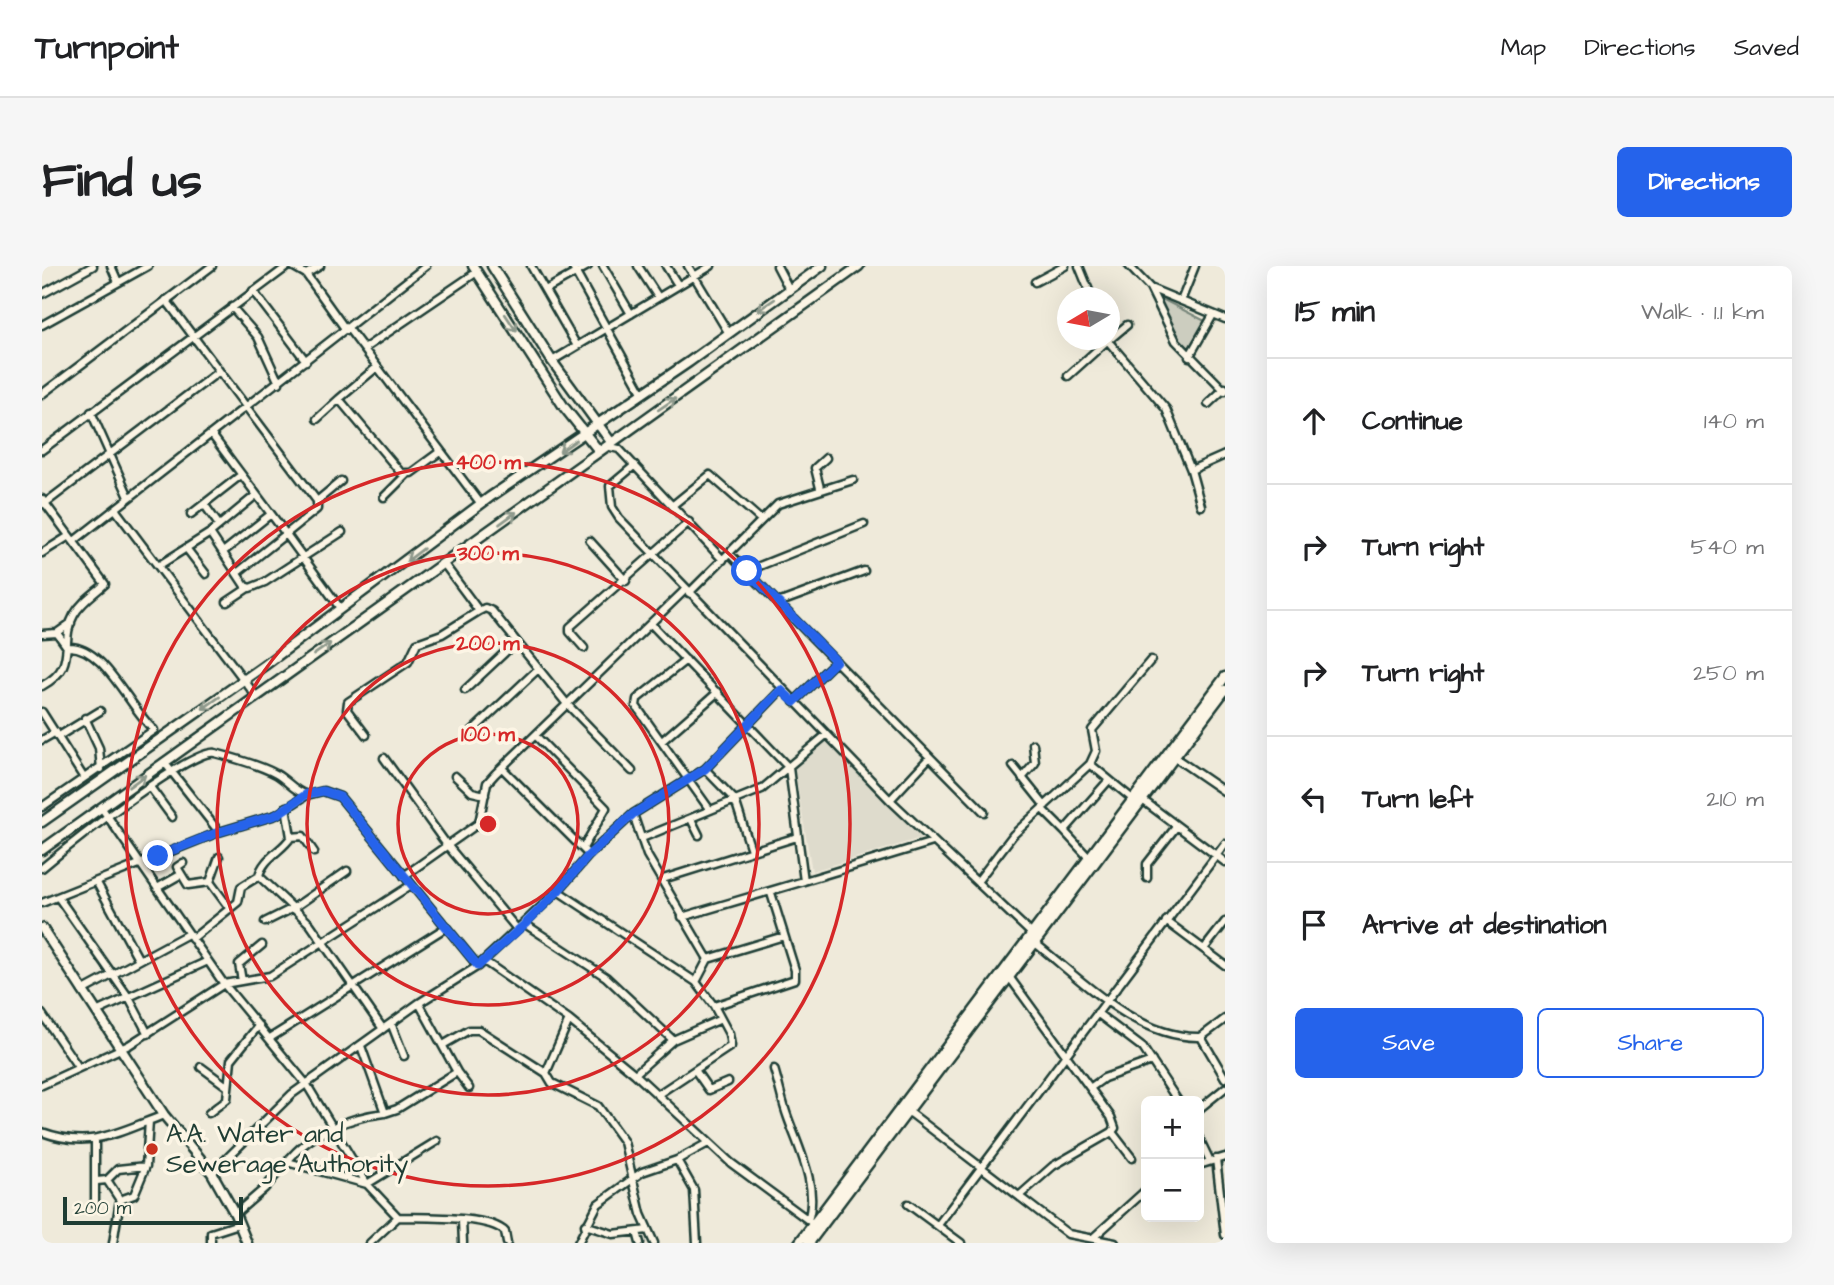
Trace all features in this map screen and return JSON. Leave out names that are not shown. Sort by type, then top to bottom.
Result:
[{"type":"main road","points":[[492,266],[597,426],[605,446]]},
{"type":"main road","points":[[42,822],[243,680],[481,504],[643,394],[822,266]]},
{"type":"main road","points":[[42,850],[859,266]]},
{"type":"main road","points":[[475,269],[564,407],[586,433],[605,446]]},
{"type":"main road","points":[[799,1243],[1033,939],[1225,677]]},
{"type":"main road","points":[[809,1243],[814,1224],[908,1111],[1010,978],[1033,939],[1089,858],[1174,757],[1225,690]]},
{"type":"main road","points":[[42,928],[164,1115],[212,1173],[235,1214],[247,1243]]},
{"type":"street","points":[[42,294],[93,266]]},
{"type":"street","points":[[111,266],[118,282]]},
{"type":"street","points":[[42,325],[148,266]]},
{"type":"street","points":[[42,394],[212,266]]},
{"type":"street","points":[[42,450],[232,306],[290,266],[306,274],[347,329],[365,348],[481,504]]},
{"type":"street","points":[[306,274],[320,266]]},
{"type":"street","points":[[42,553],[71,539],[115,509],[426,266]]},
{"type":"street","points":[[531,266],[577,346]]},
{"type":"street","points":[[545,290],[574,269],[588,266]]},
{"type":"street","points":[[603,266],[631,314]]},
{"type":"street","points":[[638,266],[658,297]]},
{"type":"street","points":[[666,266],[678,285]]},
{"type":"street","points":[[688,266],[728,332]]},
{"type":"street","points":[[552,361],[711,266]]},
{"type":"street","points":[[777,266],[789,289]]},
{"type":"street","points":[[1035,282],[1065,266]]},
{"type":"street","points":[[1079,266],[1087,287]]},
{"type":"street","points":[[1181,301],[1195,266]]},
{"type":"street","points":[[1132,268],[1150,288],[1167,326],[1189,357],[1224,389],[1209,404]]},
{"type":"street","points":[[365,348],[475,269]]},
{"type":"street","points":[[574,269],[643,394]]},
{"type":"street","points":[[1150,288],[1225,319]]},
{"type":"street","points":[[253,291],[306,361]]},
{"type":"street","points":[[166,300],[317,501],[317,509],[237,573]]},
{"type":"street","points":[[232,306],[258,337],[279,383]]},
{"type":"street","points":[[1189,357],[1213,315]]},
{"type":"street","points":[[1120,331],[1127,325]]},
{"type":"street","points":[[1068,376],[1097,350]]},
{"type":"street","points":[[1116,350],[1166,409],[1191,470],[1201,506]]},
{"type":"street","points":[[317,419],[377,366]]},
{"type":"street","points":[[42,686],[55,678],[65,665],[74,613],[105,584],[43,503],[218,372]]},
{"type":"street","points":[[339,399],[406,475]]},
{"type":"street","points":[[91,412],[129,497]]},
{"type":"street","points":[[212,435],[340,608]]},
{"type":"street","points":[[605,446],[619,449],[723,559]]},
{"type":"street","points":[[384,497],[406,475],[441,451]]},
{"type":"street","points":[[1191,470],[1225,455]]},
{"type":"street","points":[[820,488],[816,468],[826,458]]},
{"type":"street","points":[[635,465],[610,486],[612,507],[653,556],[890,800],[978,882],[1033,939],[1107,1000],[1174,1035],[1201,1037],[1225,1018]]},
{"type":"street","points":[[191,514],[241,475]]},
{"type":"street","points":[[673,505],[710,475],[761,520]]},
{"type":"street","points":[[404,876],[479,823],[487,783],[778,504],[820,488],[853,480]]},
{"type":"street","points":[[317,501],[341,481]]},
{"type":"street","points":[[158,566],[210,533],[256,495]]},
{"type":"street","points":[[204,505],[219,525]]},
{"type":"street","points":[[115,509],[256,696]]},
{"type":"street","points":[[223,552],[271,514]]},
{"type":"street","points":[[584,648],[570,632],[570,627],[626,581],[689,523]]},
{"type":"street","points":[[747,571],[864,524]]},
{"type":"street","points":[[227,602],[248,588],[265,582],[342,532]]},
{"type":"street","points":[[210,533],[248,588]]},
{"type":"street","points":[[590,541],[626,581]]},
{"type":"street","points":[[186,548],[206,574]]},
{"type":"street","points":[[729,553],[984,812]]},
{"type":"street","points":[[444,564],[479,611]]},
{"type":"street","points":[[778,603],[864,571]]},
{"type":"street","points":[[366,735],[347,710],[348,702],[408,662],[417,643],[442,634],[479,611],[492,611],[537,670],[632,771]]},
{"type":"street","points":[[42,634],[57,633],[71,623]]},
{"type":"street","points":[[652,625],[789,768],[804,881]]},
{"type":"street","points":[[57,633],[67,647]]},
{"type":"street","points":[[465,690],[516,642]]},
{"type":"street","points":[[42,807],[155,730],[143,719],[92,654],[80,647],[67,647]]},
{"type":"street","points":[[686,660],[636,702],[710,810]]},
{"type":"street","points":[[978,882],[1013,835],[1090,764],[1096,751],[1092,730],[1151,660]]},
{"type":"street","points":[[794,702],[836,661]]},
{"type":"street","points":[[470,733],[537,670]]},
{"type":"street","points":[[212,1173],[283,1102],[419,1003],[481,963],[525,924],[589,855],[633,814],[705,769],[781,690]]},
{"type":"street","points":[[662,741],[718,692]]},
{"type":"street","points":[[42,740],[100,711]]},
{"type":"street","points":[[42,712],[84,778]]},
{"type":"street","points":[[85,718],[99,748],[101,769]]},
{"type":"street","points":[[642,838],[762,789],[826,735]]},
{"type":"street","points":[[536,736],[606,808],[583,848]]},
{"type":"street","points":[[1022,778],[1035,763],[1033,744]]},
{"type":"street","points":[[42,868],[172,771],[204,754],[215,753],[271,772],[293,789],[307,794]]},
{"type":"street","points":[[1174,757],[1225,792]]},
{"type":"street","points":[[384,758],[447,845],[517,929]]},
{"type":"street","points":[[890,800],[929,758]]},
{"type":"street","points":[[163,762],[219,832]]},
{"type":"street","points":[[1090,764],[1225,862]]},
{"type":"street","points":[[1013,766],[1044,807],[1089,858]]},
{"type":"street","points":[[502,768],[589,855]]},
{"type":"street","points":[[705,769],[735,800],[751,850]]},
{"type":"street","points":[[455,776],[472,792],[485,794]]},
{"type":"street","points":[[1064,831],[1109,780]]},
{"type":"street","points":[[150,787],[172,817]]},
{"type":"street","points":[[42,902],[97,883],[219,832],[276,815],[307,794],[323,791],[340,797],[445,928],[481,963],[569,1020],[635,1074],[708,1143],[814,1224]]},
{"type":"street","points":[[102,807],[224,984],[307,1085],[367,1184],[398,1217],[462,1220],[501,1228],[507,1243]]},
{"type":"street","points":[[82,990],[190,937],[238,902],[241,887],[259,876],[262,866],[285,847],[291,837],[286,807]]},
{"type":"street","points":[[633,814],[647,855],[708,959]]},
{"type":"street","points":[[276,815],[288,820]]},
{"type":"street","points":[[691,819],[699,835]]},
{"type":"street","points":[[1147,878],[1147,864],[1176,827]]},
{"type":"street","points":[[291,837],[303,836],[314,852]]},
{"type":"street","points":[[663,879],[797,837]]},
{"type":"street","points":[[682,917],[771,893],[933,842]]},
{"type":"street","points":[[938,1225],[1225,844]]},
{"type":"street","points":[[210,882],[219,857]]},
{"type":"street","points":[[183,863],[177,867],[188,885],[210,882]]},
{"type":"street","points":[[265,922],[295,907],[347,872]]},
{"type":"street","points":[[157,888],[180,874]]},
{"type":"street","points":[[259,876],[295,907],[383,1029]]},
{"type":"street","points":[[210,882],[230,909]]},
{"type":"street","points":[[97,883],[139,960]]},
{"type":"street","points":[[42,1085],[148,1034],[224,984],[270,976],[324,944],[411,885]]},
{"type":"street","points":[[558,891],[696,982],[721,1019],[731,1045],[657,1095]]},
{"type":"street","points":[[714,1006],[795,979],[795,970],[771,893]]},
{"type":"street","points":[[58,897],[129,998],[148,1034]]},
{"type":"street","points":[[1166,921],[1225,965]]},
{"type":"street","points":[[1204,949],[1225,922]]},
{"type":"street","points":[[525,924],[606,977],[673,1040]]},
{"type":"street","points":[[270,1038],[355,988],[445,928]]},
{"type":"street","points":[[696,982],[708,959],[784,936]]},
{"type":"street","points":[[242,981],[239,964],[262,945]]},
{"type":"street","points":[[96,1012],[208,961]]},
{"type":"street","points":[[1010,978],[1111,1117],[1115,1128],[1053,1166],[1019,1196]]},
{"type":"street","points":[[419,1003],[457,1072],[469,1088]]},
{"type":"street","points":[[1097,1013],[1137,1043],[1175,1096]]},
{"type":"street","points":[[42,1014],[78,1067]]},
{"type":"street","points":[[635,1074],[673,1040],[721,1019]]},
{"type":"street","points":[[546,1073],[569,1020]]},
{"type":"street","points":[[391,1023],[404,1056]]},
{"type":"street","points":[[209,1113],[224,1104],[230,1060],[259,1025]]},
{"type":"street","points":[[443,1045],[474,1028],[546,1073],[552,1083],[594,1103],[624,1142],[631,1180],[654,1243]]},
{"type":"street","points":[[1201,1037],[1225,1078]]},
{"type":"street","points":[[361,1046],[385,1113]]},
{"type":"street","points":[[1090,1088],[1104,1078],[1152,1062]]},
{"type":"street","points":[[201,1067],[228,1087]]},
{"type":"street","points":[[774,1069],[790,1122],[800,1143],[812,1198],[814,1224]]},
{"type":"street","points":[[695,1070],[709,1090],[728,1082]]},
{"type":"street","points":[[235,1214],[265,1188],[299,1148],[333,1128],[360,1117],[397,1109],[457,1072]]},
{"type":"street","points":[[1204,1105],[1225,1088]]},
{"type":"street","points":[[908,1111],[1068,1234],[1074,1243]]},
{"type":"street","points":[[42,1132],[67,1140],[95,1139],[164,1115]]},
{"type":"street","points":[[120,1200],[134,1195],[146,1166],[149,1121]]},
{"type":"street","points":[[1112,1132],[1132,1158]]},
{"type":"street","points":[[95,1139],[95,1203]]},
{"type":"street","points":[[287,1162],[367,1184],[437,1141]]},
{"type":"street","points":[[578,1243],[598,1204],[642,1172],[677,1160],[708,1143]]},
{"type":"street","points":[[1204,1146],[1213,1160],[1225,1235]]},
{"type":"street","points":[[1204,1163],[1225,1157]]},
{"type":"street","points":[[677,1160],[694,1190],[696,1243]]},
{"type":"street","points":[[97,1181],[107,1180],[118,1169],[146,1166]]},
{"type":"street","points":[[107,1180],[120,1200],[113,1243]]},
{"type":"street","points":[[1094,1237],[1141,1195]]},
{"type":"street","points":[[908,1204],[961,1243]]},
{"type":"street","points":[[370,1243],[398,1217]]},
{"type":"street","points":[[462,1220],[463,1243]]},
{"type":"street","points":[[211,1243],[211,1233],[239,1224]]},
{"type":"street","points":[[585,1225],[613,1234],[648,1230]]},
{"type":"street","points":[[637,1232],[640,1243]]},
{"type":"street","points":[[1068,1234],[1115,1243]]},
{"type":"shaded area","points":[[1156,296],[1205,321],[1186,353]]},
{"type":"shaded area","points":[[826,740],[921,838],[812,871],[794,766]]},
{"type":"place","name":"A.A. Water and Sewerage Authority","points":[[152,1149]]},
{"type":"route","points":[[158,856],[219,832],[276,815],[307,794],[331,792],[340,797],[478,966],[525,924],[589,855],[633,814],[705,769],[781,690],[794,702],[836,661],[747,571]]}]
